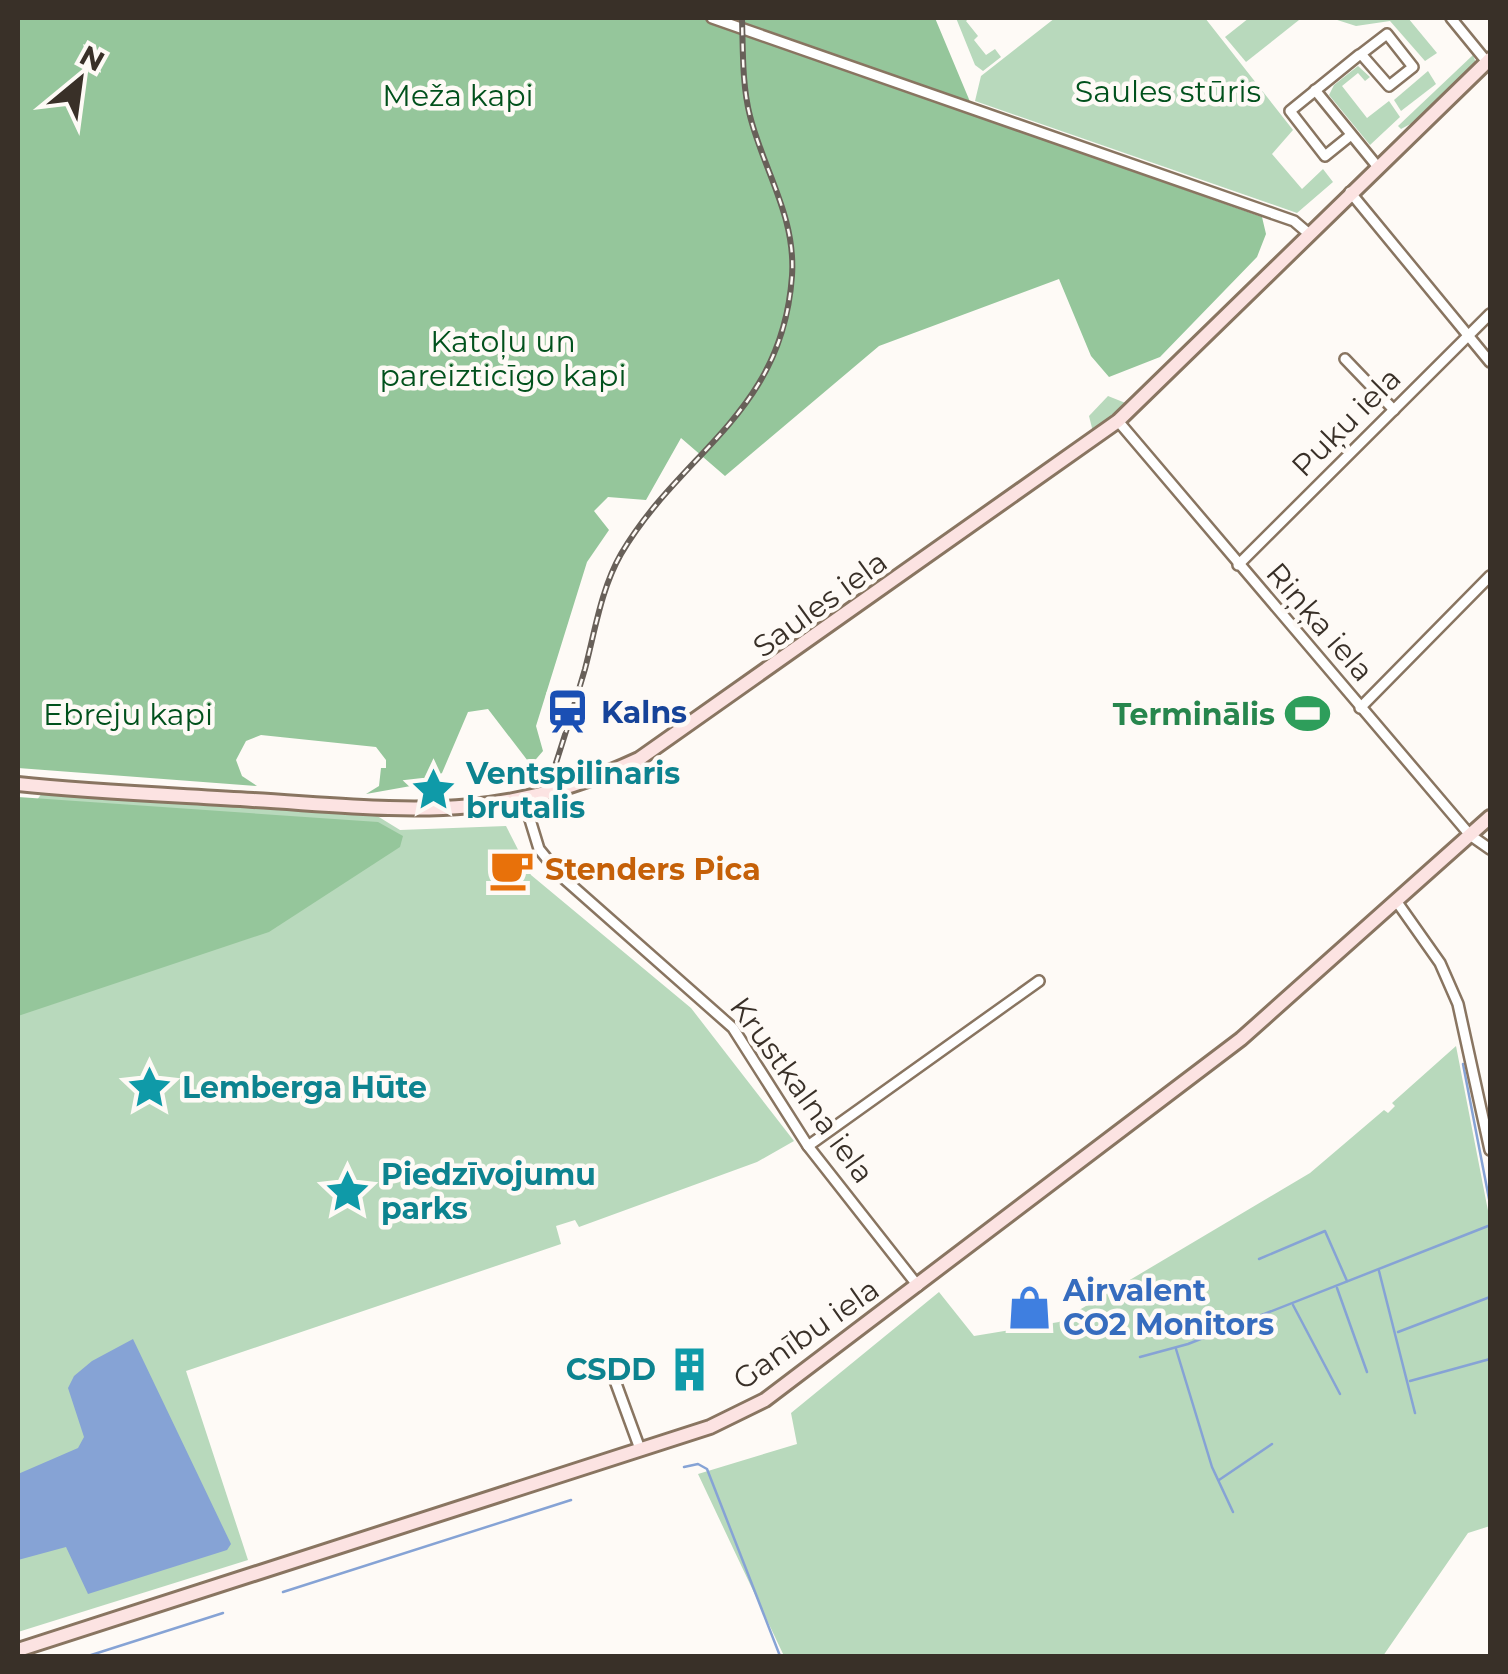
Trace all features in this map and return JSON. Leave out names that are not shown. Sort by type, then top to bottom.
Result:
[{"type":"street","points":[[712,18],[1294,220],[1308,233]]},
{"type":"street","points":[[1451,18],[1489,60]]},
{"type":"street","points":[[1351,136],[1325,156],[1290,110],[1386,34],[1413,67],[1388,86],[1361,54]]},
{"type":"street","name":"Saules iela","points":[[18,784],[432,812],[524,800],[586,784],[655,751],[1118,421],[1489,60]]},
{"type":"street","points":[[1316,90],[1377,166]]},
{"type":"street","points":[[1350,192],[1490,362]]},
{"type":"street","name":"Puķu iela","points":[[1238,565],[1490,314]]},
{"type":"street","points":[[1345,359],[1394,410]]},
{"type":"street","name":"Riņķa iela","points":[[1118,421],[1470,835],[1490,849]]},
{"type":"street","points":[[1360,708],[1490,576]]},
{"type":"street","name":"Krustkalna iela","points":[[524,800],[539,848],[561,876],[734,1028],[808,1146],[918,1286]]},
{"type":"street","name":"Ganību iela","points":[[18,1650],[710,1426],[764,1400],[1241,1039],[1490,817]]},
{"type":"street","points":[[1397,902],[1440,963],[1458,1004],[1490,1150]]},
{"type":"street","points":[[808,1146],[1040,981]]},
{"type":"street","points":[[614,1378],[640,1449]]},
{"type":"green space","points":[[18,18],[935,18],[976,116],[1262,217],[1266,234],[1257,257],[1160,357],[1109,377],[1091,356],[1059,279],[879,346],[725,476],[681,438],[646,500],[608,497],[594,511],[609,530],[587,562],[536,726],[543,751],[531,765],[488,709],[468,712],[442,773],[422,784],[366,794],[379,786],[381,768],[386,768],[386,760],[376,747],[261,735],[246,741],[236,760],[242,776],[257,786],[18,768]]},
{"type":"green space","points":[[956,18],[969,18],[966,21],[978,36],[974,40],[986,55],[995,49],[1001,57],[983,71],[975,65]]},
{"type":"green space","name":"Saules stūris","points":[[1055,18],[1205,18],[1293,130],[1272,154],[1302,189],[1323,169],[1333,182],[1297,213],[975,101],[981,76]]},
{"type":"green space","points":[[1249,18],[1299,20],[1246,62],[1225,37]]},
{"type":"green space","points":[[1331,18],[1408,18],[1437,53],[1425,61],[1390,21],[1356,26]]},
{"type":"green space","points":[[1473,55],[1476,63],[1416,121],[1401,129],[1398,126]]},
{"type":"green space","points":[[1358,66],[1370,77],[1365,81],[1358,73],[1342,86],[1367,118],[1389,101],[1400,117],[1370,145],[1329,95],[1334,85]]},
{"type":"green space","points":[[1428,71],[1436,84],[1401,111],[1394,100]]},
{"type":"green space","points":[[1108,396],[1128,404],[1093,432],[1089,416]]},
{"type":"green space","name":"Piedzīvojumu parks","points":[[42,793],[374,814],[400,830],[506,826],[531,875],[691,1008],[794,1141],[757,1162],[579,1227],[575,1220],[556,1226],[561,1244],[186,1371],[248,1560],[18,1632],[18,826]]},
{"type":"green space","points":[[18,797],[378,822],[403,836],[400,847],[269,932],[18,1016]]},
{"type":"green space","points":[[1456,1046],[1490,1221],[1490,1526],[1468,1533],[1383,1656],[784,1656],[698,1474],[797,1444],[791,1413],[939,1292],[974,1336],[1059,1322],[1310,1173],[1384,1110],[1388,1113],[1395,1106],[1392,1103]]},
{"type":"water","points":[[133,1339],[231,1544],[227,1550],[88,1594],[66,1547],[18,1560],[18,1474],[78,1448],[84,1437],[68,1388],[74,1376],[92,1361]]},
{"type":"waterway","points":[[1463,1064],[1490,1204]]},
{"type":"waterway","points":[[1140,1357],[1188,1344],[1488,1226]]},
{"type":"waterway","points":[[1259,1259],[1325,1231],[1347,1281]]},
{"type":"waterway","points":[[1379,1271],[1415,1413]]},
{"type":"waterway","points":[[1337,1288],[1367,1372]]},
{"type":"waterway","points":[[1398,1332],[1490,1297]]},
{"type":"waterway","points":[[1293,1305],[1340,1394]]},
{"type":"waterway","points":[[1176,1349],[1212,1467],[1233,1512]]},
{"type":"waterway","points":[[1410,1381],[1490,1359]]},
{"type":"waterway","points":[[1219,1480],[1272,1444]]},
{"type":"waterway","points":[[684,1467],[698,1464],[707,1469],[780,1656]]},
{"type":"waterway","points":[[283,1592],[571,1500]]},
{"type":"waterway","points":[[88,1656],[223,1613]]},
{"type":"railway","points":[[551,778],[614,567],[645,518],[750,398],[770,363],[784,324],[792,254],[784,214],[747,104],[742,18]]},
{"type":"place","name":"Kalns","points":[[568,712]]},
{"type":"place","name":"Terminālis","points":[[1308,714]]},
{"type":"place","name":"Ventspilinaris brutalis","points":[[433,790]]},
{"type":"place","name":"Stenders Pica","points":[[512,869]]},
{"type":"place","name":"Lemberga Hūte","points":[[149,1087]]},
{"type":"place","name":"Piedzīvojumu parks","points":[[348,1191]]},
{"type":"place","name":"Airvalent CO2 Monitors","points":[[1030,1307]]},
{"type":"place","name":"CSDD","points":[[689,1369]]},
{"type":"park label","name":"Meža kapi","points":[[458,95]]},
{"type":"park label","name":"Katoļu un pareizticīgo kapi","points":[[503,358]]},
{"type":"park label","name":"Ebreju kapi","points":[[128,714]]}]
